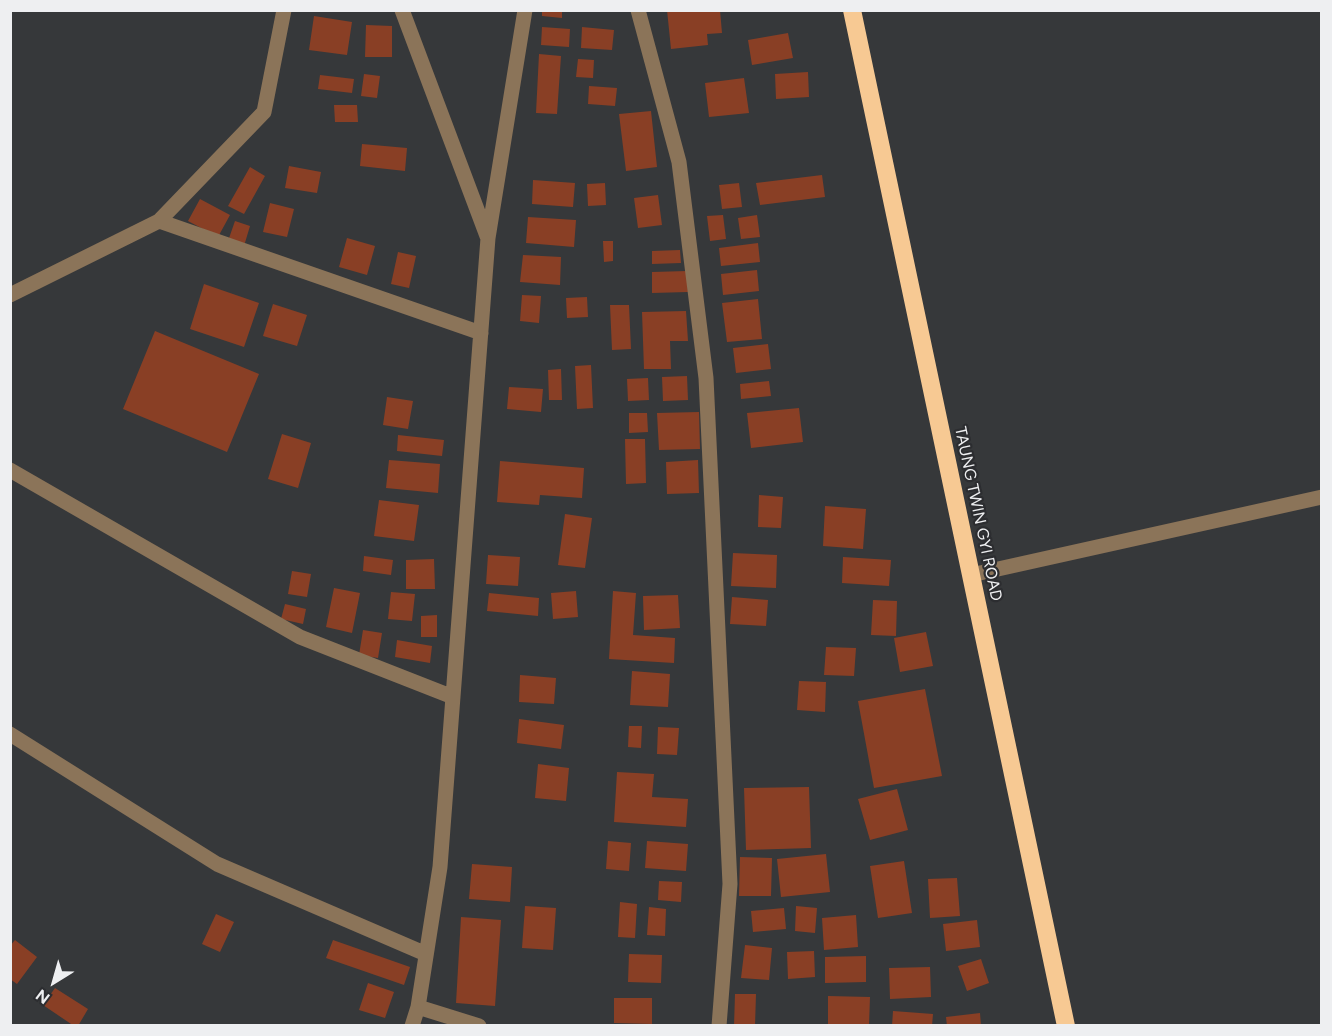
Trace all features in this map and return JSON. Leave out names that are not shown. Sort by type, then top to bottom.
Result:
[{"type":"highway","name":"TAUNG TWIN GYI ROAD","points":[[852,10],[1066,1026]]},
{"type":"street","points":[[10,295],[159,221],[264,112],[284,10]]},
{"type":"street","points":[[402,10],[488,238]]},
{"type":"street","points":[[412,1026],[418,1007],[440,867],[488,238],[525,10]]},
{"type":"street","points":[[638,10],[679,162],[706,378],[730,884],[719,1026]]},
{"type":"street","points":[[159,221],[481,333]]},
{"type":"street","points":[[10,470],[300,637],[453,697]]},
{"type":"street","points":[[971,575],[1322,497]]},
{"type":"street","points":[[10,734],[217,864],[426,954]]},
{"type":"street","points":[[418,1007],[478,1026]]},
{"type":"building","points":[[542,10],[562,10],[562,18],[542,16]]},
{"type":"building","points":[[667,10],[720,10],[722,33],[707,34],[708,45],[671,49]]},
{"type":"building","points":[[314,16],[352,22],[347,55],[309,50]]},
{"type":"building","points":[[366,25],[392,26],[392,57],[365,57]]},
{"type":"building","points":[[542,27],[570,29],[569,47],[541,45]]},
{"type":"building","points":[[582,27],[614,30],[612,50],[581,48]]},
{"type":"building","points":[[788,33],[793,58],[752,65],[748,40]]},
{"type":"building","points":[[539,54],[561,56],[557,114],[536,113]]},
{"type":"building","points":[[578,59],[594,60],[593,78],[576,77]]},
{"type":"building","points":[[808,72],[809,97],[776,99],[775,74]]},
{"type":"building","points":[[364,74],[380,76],[377,98],[361,96]]},
{"type":"building","points":[[320,75],[354,79],[352,93],[318,89]]},
{"type":"building","points":[[744,78],[749,113],[709,117],[705,83]]},
{"type":"building","points":[[589,86],[617,88],[615,106],[588,104]]},
{"type":"building","points":[[334,105],[357,105],[358,122],[335,122]]},
{"type":"building","points":[[651,111],[657,167],[626,171],[619,114]]},
{"type":"building","points":[[362,144],[407,148],[405,171],[360,166]]},
{"type":"building","points":[[289,166],[321,172],[317,193],[285,188]]},
{"type":"building","points":[[250,167],[265,176],[244,214],[228,206]]},
{"type":"building","points":[[822,175],[825,197],[760,205],[756,183]]},
{"type":"building","points":[[533,180],[575,183],[573,207],[532,204]]},
{"type":"building","points":[[605,183],[606,205],[588,206],[587,184]]},
{"type":"building","points":[[739,183],[742,207],[722,209],[719,185]]},
{"type":"building","points":[[658,195],[662,225],[638,228],[634,198]]},
{"type":"building","points":[[200,199],[230,215],[218,237],[188,221]]},
{"type":"building","points":[[270,203],[294,209],[287,237],[263,232]]},
{"type":"building","points":[[723,215],[726,239],[710,241],[707,216]]},
{"type":"building","points":[[757,215],[760,237],[741,239],[738,218]]},
{"type":"building","points":[[528,217],[576,220],[574,247],[526,243]]},
{"type":"building","points":[[235,221],[250,226],[244,246],[228,241]]},
{"type":"building","points":[[347,238],[375,246],[367,275],[339,267]]},
{"type":"building","points":[[603,241],[613,241],[613,261],[604,262]]},
{"type":"building","points":[[758,243],[760,262],[721,266],[719,248]]},
{"type":"building","points":[[680,250],[681,263],[652,264],[652,251]]},
{"type":"building","points":[[398,252],[416,256],[409,288],[391,284]]},
{"type":"building","points":[[523,255],[561,257],[560,285],[520,282]]},
{"type":"building","points":[[757,270],[759,291],[723,295],[721,274]]},
{"type":"building","points":[[687,271],[688,292],[652,293],[652,272]]},
{"type":"building","points":[[204,284],[259,303],[244,347],[190,329]]},
{"type":"building","points":[[522,295],[541,296],[539,323],[520,321]]},
{"type":"building","points":[[587,297],[588,317],[567,318],[566,298]]},
{"type":"building","points":[[758,299],[762,339],[727,342],[722,303]]},
{"type":"building","points":[[273,304],[307,315],[297,346],[263,336]]},
{"type":"building","points":[[610,305],[629,305],[631,349],[612,350]]},
{"type":"building","points":[[686,311],[688,341],[670,341],[671,369],[644,369],[642,312]]},
{"type":"building","points":[[155,331],[259,374],[227,452],[123,409]]},
{"type":"building","points":[[768,344],[771,369],[736,373],[733,348]]},
{"type":"building","points":[[591,365],[593,408],[577,409],[575,366]]},
{"type":"building","points":[[561,369],[562,400],[549,400],[548,370]]},
{"type":"building","points":[[687,376],[688,400],[663,401],[662,377]]},
{"type":"building","points":[[648,378],[649,400],[628,401],[627,379]]},
{"type":"building","points":[[769,381],[771,396],[741,399],[740,384]]},
{"type":"building","points":[[509,387],[543,389],[541,412],[507,409]]},
{"type":"building","points":[[387,397],[413,401],[408,429],[383,425]]},
{"type":"building","points":[[799,408],[803,442],[751,448],[747,413]]},
{"type":"building","points":[[699,412],[700,449],[659,450],[657,413]]},
{"type":"building","points":[[629,413],[647,413],[648,432],[629,433]]},
{"type":"building","points":[[282,434],[311,443],[298,488],[268,479]]},
{"type":"building","points":[[398,435],[444,440],[442,456],[397,451]]},
{"type":"building","points":[[625,439],[645,439],[646,483],[626,484]]},
{"type":"building","points":[[389,460],[440,464],[438,493],[386,488]]},
{"type":"building","points":[[698,460],[699,493],[667,494],[666,462]]},
{"type":"building","points":[[500,461],[584,468],[582,498],[540,495],[539,505],[497,502]]},
{"type":"building","points":[[759,495],[783,497],[781,528],[758,527]]},
{"type":"building","points":[[379,500],[419,505],[414,541],[374,536]]},
{"type":"building","points":[[825,506],[866,509],[863,549],[823,546]]},
{"type":"building","points":[[565,514],[592,518],[585,568],[558,565]]},
{"type":"building","points":[[733,553],[777,555],[776,588],[731,586]]},
{"type":"building","points":[[488,555],[520,557],[518,586],[486,584]]},
{"type":"building","points":[[364,556],[393,560],[391,575],[363,571]]},
{"type":"building","points":[[843,557],[891,560],[889,586],[842,583]]},
{"type":"building","points":[[434,559],[435,589],[406,589],[406,560]]},
{"type":"building","points":[[292,571],[311,574],[307,597],[288,594]]},
{"type":"building","points":[[334,588],[360,593],[352,633],[326,627]]},
{"type":"building","points":[[576,591],[578,617],[553,619],[551,593]]},
{"type":"building","points":[[613,591],[636,593],[633,635],[675,638],[674,663],[609,659]]},
{"type":"building","points":[[391,592],[415,594],[412,621],[388,619]]},
{"type":"building","points":[[489,593],[539,598],[538,616],[487,611]]},
{"type":"building","points":[[678,595],[680,628],[644,630],[643,596]]},
{"type":"building","points":[[732,597],[768,600],[766,626],[730,624]]},
{"type":"building","points":[[873,600],[897,601],[896,636],[871,635]]},
{"type":"building","points":[[285,604],[306,609],[303,624],[281,619]]},
{"type":"building","points":[[437,615],[437,637],[421,637],[421,616]]},
{"type":"building","points":[[363,630],[382,633],[378,658],[359,655]]},
{"type":"building","points":[[926,632],[933,666],[900,672],[894,638]]},
{"type":"building","points":[[397,640],[432,646],[430,663],[395,657]]},
{"type":"building","points":[[826,647],[856,648],[854,676],[824,675]]},
{"type":"building","points":[[632,671],[670,674],[668,707],[630,705]]},
{"type":"building","points":[[520,675],[556,678],[554,704],[519,702]]},
{"type":"building","points":[[799,681],[826,682],[825,712],[797,710]]},
{"type":"building","points":[[925,689],[942,776],[874,788],[858,701]]},
{"type":"building","points":[[519,719],[564,725],[561,749],[517,743]]},
{"type":"building","points":[[629,726],[642,726],[641,748],[628,747]]},
{"type":"building","points":[[658,727],[679,728],[677,755],[657,754]]},
{"type":"building","points":[[538,764],[569,768],[566,801],[535,798]]},
{"type":"building","points":[[617,772],[654,774],[652,797],[688,799],[686,827],[614,822]]},
{"type":"building","points":[[809,787],[811,848],[746,850],[744,788]]},
{"type":"building","points":[[897,789],[908,830],[870,840],[858,799]]},
{"type":"building","points":[[608,841],[631,843],[629,871],[606,869]]},
{"type":"building","points":[[647,841],[688,844],[686,871],[645,868]]},
{"type":"building","points":[[826,854],[830,892],[781,897],[777,859]]},
{"type":"building","points":[[740,857],[772,858],[771,896],[739,896]]},
{"type":"building","points":[[904,861],[912,913],[878,918],[870,866]]},
{"type":"building","points":[[472,864],[512,867],[510,902],[469,899]]},
{"type":"building","points":[[957,878],[960,916],[930,918],[928,879]]},
{"type":"building","points":[[659,881],[682,882],[681,902],[658,900]]},
{"type":"building","points":[[620,902],[637,904],[635,938],[618,937]]},
{"type":"building","points":[[525,906],[556,908],[553,950],[522,948]]},
{"type":"building","points":[[796,906],[817,908],[815,933],[795,931]]},
{"type":"building","points":[[649,907],[666,909],[665,936],[647,935]]},
{"type":"building","points":[[784,908],[786,929],[753,932],[751,911]]},
{"type":"building","points":[[216,914],[234,922],[220,952],[202,944]]},
{"type":"building","points":[[856,915],[858,947],[824,950],[822,918]]},
{"type":"building","points":[[461,917],[501,920],[495,1006],[456,1003]]},
{"type":"building","points":[[977,920],[980,947],[946,951],[943,924]]},
{"type":"building","points":[[15,940],[37,957],[17,984],[10,979],[10,946]]},
{"type":"building","points":[[333,940],[410,967],[404,985],[326,958]]},
{"type":"building","points":[[745,945],[772,948],[769,980],[741,978]]},
{"type":"building","points":[[814,951],[815,977],[788,979],[787,952]]},
{"type":"building","points":[[629,954],[662,955],[661,983],[628,982]]},
{"type":"building","points":[[866,956],[866,982],[825,983],[825,957]]},
{"type":"building","points":[[981,959],[989,983],[967,991],[958,966]]},
{"type":"building","points":[[930,967],[931,997],[890,999],[889,968]]},
{"type":"building","points":[[368,983],[394,992],[385,1018],[359,1010]]},
{"type":"building","points":[[55,988],[88,1009],[78,1026],[74,1026],[43,1005]]},
{"type":"building","points":[[735,994],[756,994],[755,1026],[734,1026]]},
{"type":"building","points":[[828,996],[870,997],[869,1026],[828,1026]]},
{"type":"building","points":[[614,998],[652,998],[652,1024],[614,1023]]},
{"type":"building","points":[[893,1011],[933,1014],[932,1026],[892,1026]]},
{"type":"building","points":[[980,1013],[981,1026],[947,1026],[946,1017]]}]
